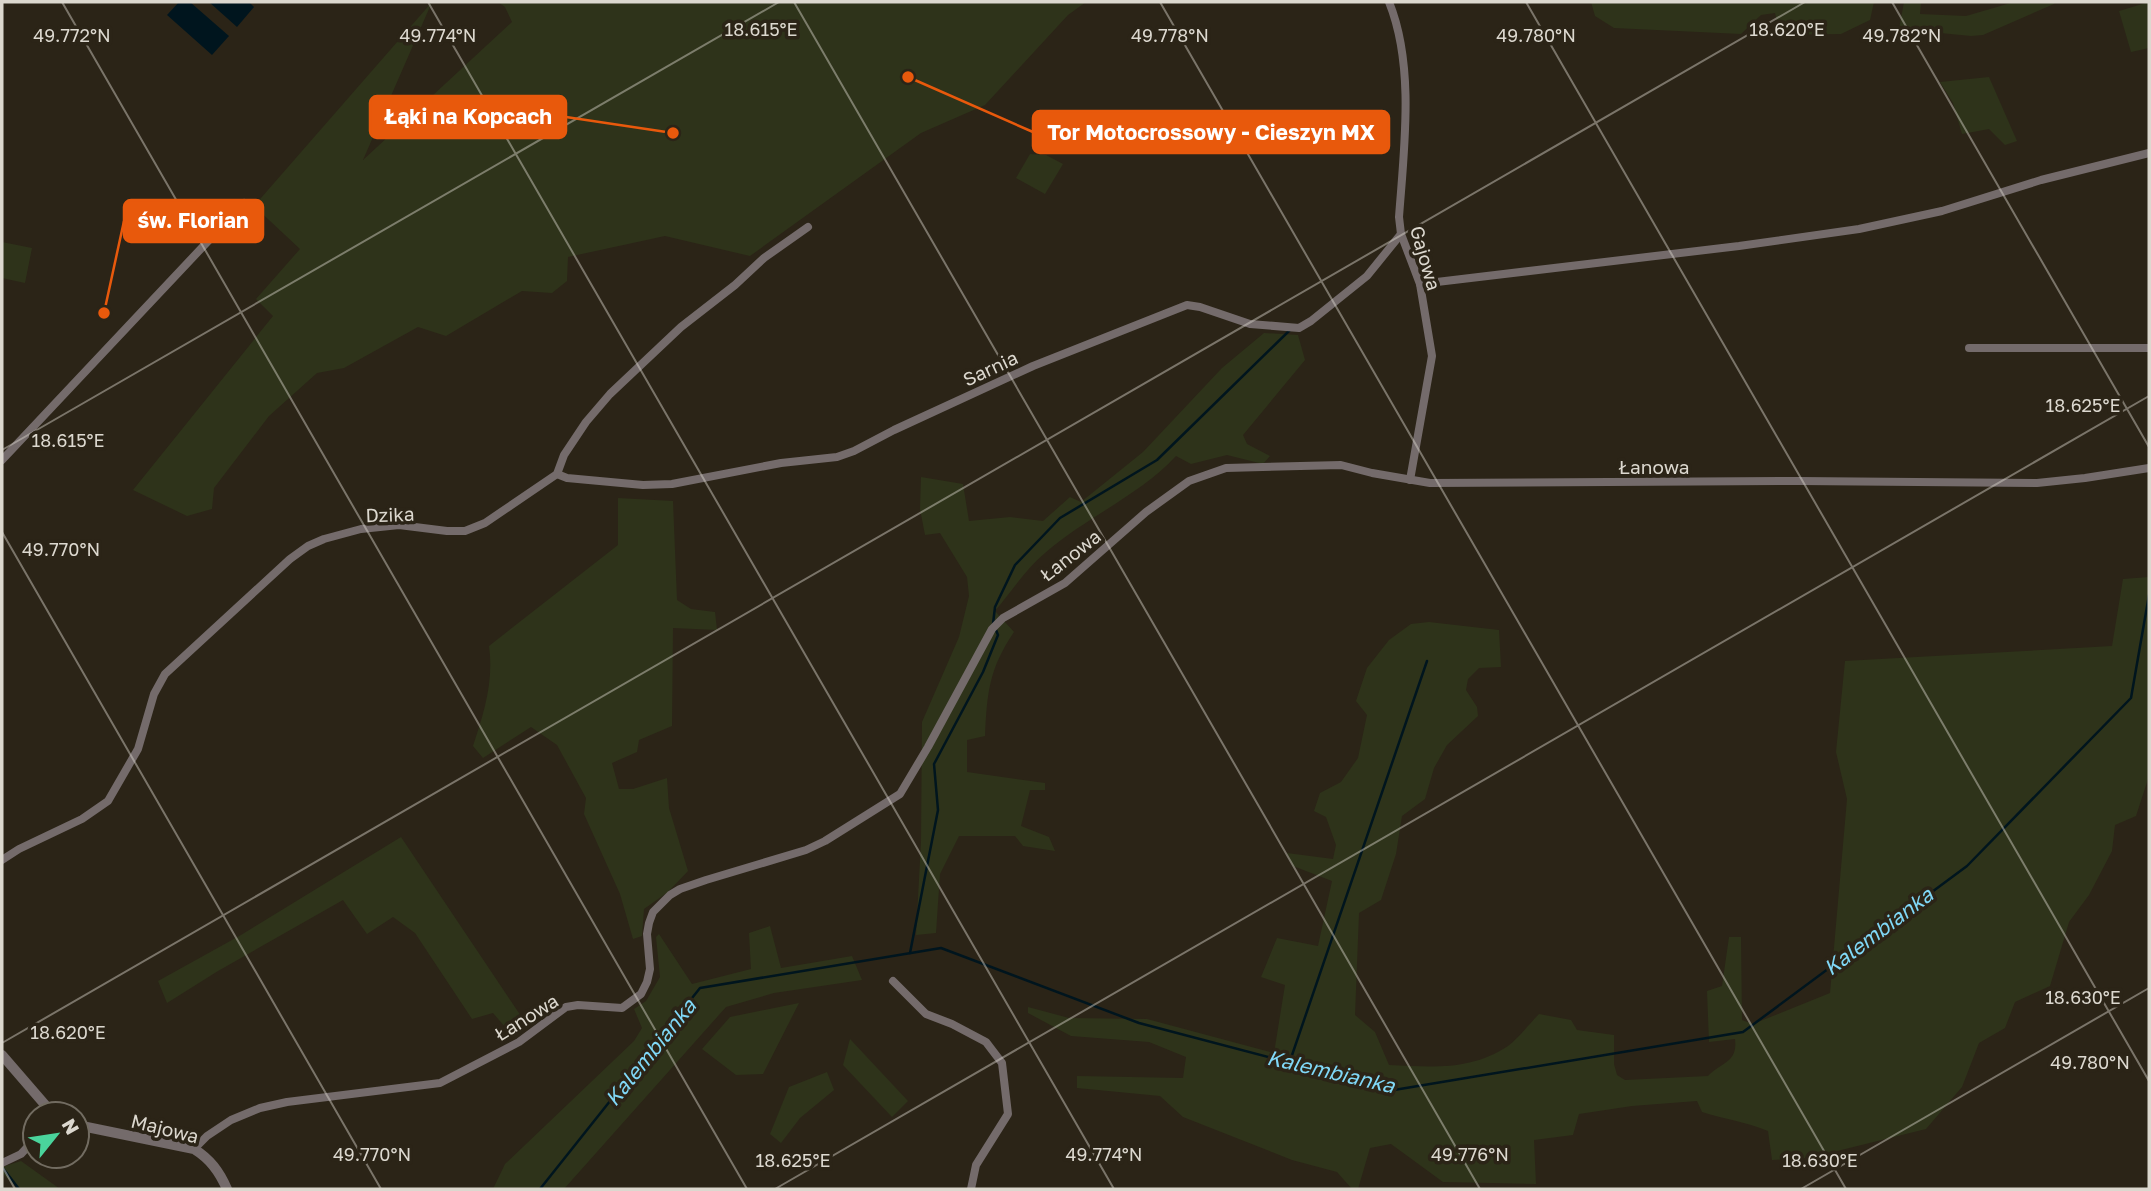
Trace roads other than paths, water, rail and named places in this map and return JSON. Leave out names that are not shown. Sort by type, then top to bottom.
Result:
[{"type":"street","name":"Gajowa","points":[[1389,2],[1398,24],[1405,90],[1399,217],[1401,233],[1420,284],[1432,356],[1410,480]]},
{"type":"street","points":[[1420,284],[1860,229],[1942,211],[2041,180],[2149,153]]},
{"type":"street","points":[[2,460],[244,203]]},
{"type":"street","points":[[557,474],[564,454],[610,394],[681,327],[764,258],[808,227]]},
{"type":"street","name":"Sarnia","points":[[557,474],[567,478],[643,485],[672,484],[781,463],[837,457],[1032,366],[1188,305],[1250,324],[1299,328],[1367,276],[1401,233]]},
{"type":"street","points":[[1969,348],[2149,348]]},
{"type":"street","name":"Łanowa","points":[[194,1149],[206,1136],[231,1120],[260,1108],[287,1102],[440,1083],[519,1042],[566,1007],[578,1005],[622,1008],[641,994],[647,982],[650,969],[647,934],[653,912],[660,904],[680,889],[806,850],[900,794],[992,629],[1003,618],[1065,583],[1146,512],[1189,481],[1226,468],[1341,465],[1430,483],[2037,483],[2149,468]]},
{"type":"street","name":"Dzika","points":[[2,860],[82,819],[107,801],[138,749],[155,694],[165,674],[259,586],[308,546],[361,530],[399,525],[465,531],[485,523],[557,474]]},
{"type":"street","points":[[894,981],[926,1014],[986,1042],[1002,1063],[1008,1114],[976,1165],[971,1189]]},
{"type":"street","points":[[2,1055],[41,1100]]},
{"type":"street","name":"Majowa","points":[[91,1128],[194,1149],[207,1157],[227,1189]]},
{"type":"street","points":[[2,1163],[21,1154]]},
{"type":"water","points":[[179,2],[190,2],[229,36],[212,55],[167,15]]},
{"type":"water","points":[[209,2],[249,2],[254,7],[237,27]]},
{"type":"waterway","points":[[993,624],[995,607],[1015,565],[1060,518],[1157,460],[1290,330]]},
{"type":"waterway","name":"Kalembianka","points":[[540,1189],[700,988],[941,948],[1139,1023],[1394,1090],[1743,1032],[1967,866],[2131,698],[2149,595]]},
{"type":"waterway","points":[[910,953],[938,810],[934,764],[983,672],[998,635],[996,630]]},
{"type":"waterway","points":[[1290,1061],[1427,661]]},
{"type":"waterway","name":"Kalembianka","points":[[2,1167],[19,1189]]},
{"type":"place","name":"Tor Motocrossowy - Cieszyn MX","points":[[908,77]]},
{"type":"place","name":"Łąki na Kopcach","points":[[673,133]]},
{"type":"place","name":"św. Florian","points":[[104,313]]}]
